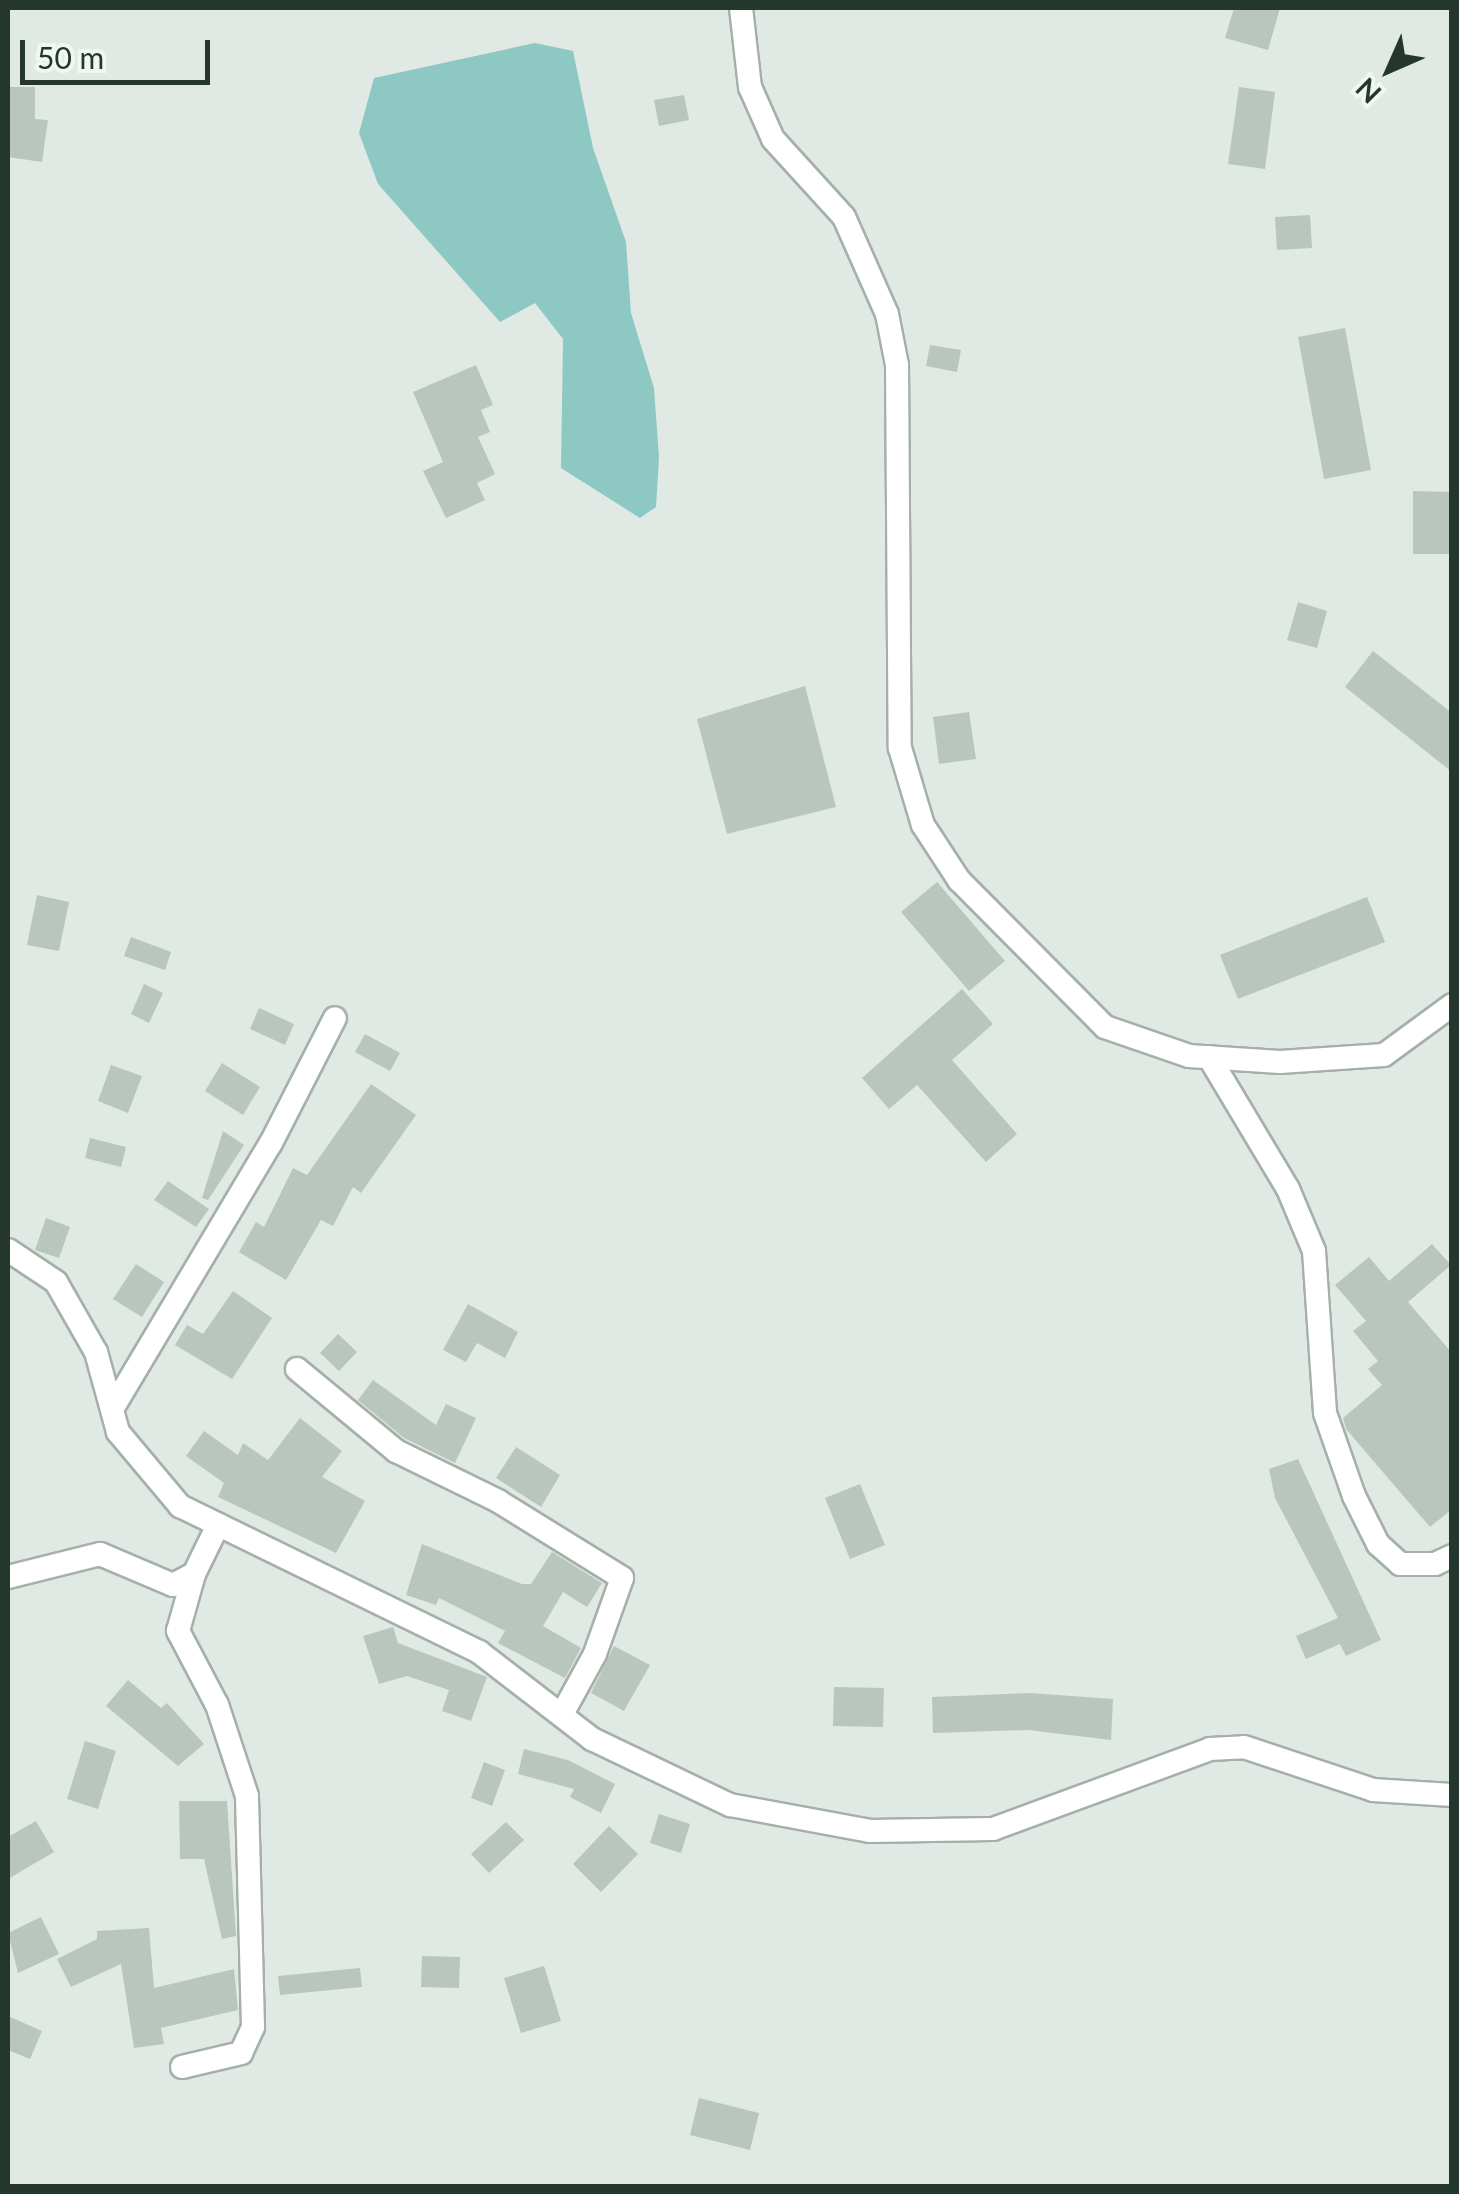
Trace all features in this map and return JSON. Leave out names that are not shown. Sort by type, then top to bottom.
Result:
[{"type":"street","points":[[740,8],[750,88],[773,139],[844,217],[887,314],[897,365],[900,748],[923,825],[959,880],[1106,1027],[1209,1058],[1280,1062],[1384,1054],[1452,1005]]},
{"type":"street","points":[[114,1406],[270,1143],[335,1018]]},
{"type":"street","points":[[1209,1058],[1288,1189],[1314,1252],[1325,1413],[1354,1496],[1378,1544],[1400,1564],[1435,1564],[1452,1556]]},
{"type":"street","points":[[8,1250],[56,1282],[96,1352],[114,1406],[118,1432],[180,1506],[479,1652],[592,1738],[730,1805],[870,1831],[993,1830],[1210,1748],[1244,1747],[1374,1790],[1452,1795]]},
{"type":"street","points":[[297,1369],[396,1451],[498,1501],[622,1578],[595,1654],[562,1714]]},
{"type":"street","points":[[182,2067],[241,2053],[252,2027],[247,1796],[217,1705],[178,1630],[194,1574],[218,1524]]},
{"type":"street","points":[[8,1577],[100,1554],[174,1585],[194,1574]]},
{"type":"water","points":[[535,43],[573,51],[593,148],[626,242],[631,313],[654,388],[659,457],[656,507],[640,518],[561,468],[563,339],[535,303],[500,322],[378,184],[359,133],[374,78]]},
{"type":"building","points":[[1234,8],[1280,8],[1268,50],[1225,38]]},
{"type":"building","points":[[8,87],[35,87],[35,119],[48,120],[42,162],[8,157]]},
{"type":"building","points":[[1239,87],[1275,92],[1265,169],[1228,164]]},
{"type":"building","points":[[684,95],[689,120],[659,126],[654,100]]},
{"type":"building","points":[[1310,215],[1312,248],[1277,250],[1275,217]]},
{"type":"building","points":[[1345,328],[1371,470],[1324,479],[1298,337]]},
{"type":"building","points":[[930,345],[961,350],[957,372],[926,366]]},
{"type":"building","points":[[476,365],[493,405],[481,410],[490,432],[478,437],[495,474],[477,483],[485,500],[446,518],[423,471],[443,462],[413,392]]},
{"type":"building","points":[[1413,491],[1452,492],[1452,554],[1413,554]]},
{"type":"building","points":[[1298,602],[1327,611],[1317,648],[1287,640]]},
{"type":"building","points":[[1373,651],[1452,713],[1452,772],[1345,687]]},
{"type":"building","points":[[805,686],[836,807],[727,834],[697,719]]},
{"type":"building","points":[[969,712],[976,759],[939,764],[933,717]]},
{"type":"building","points":[[937,882],[1005,961],[969,991],[901,912]]},
{"type":"building","points":[[37,895],[69,902],[59,951],[27,945]]},
{"type":"building","points":[[1367,897],[1385,942],[1238,999],[1220,955]]},
{"type":"building","points":[[131,937],[171,952],[165,970],[124,956]]},
{"type":"building","points":[[144,984],[163,993],[149,1023],[131,1014]]},
{"type":"building","points":[[962,989],[993,1024],[952,1060],[1017,1134],[986,1162],[917,1085],[889,1109],[862,1078]]},
{"type":"building","points":[[259,1008],[294,1024],[285,1045],[250,1029]]},
{"type":"building","points":[[365,1034],[400,1053],[390,1071],[355,1052]]},
{"type":"building","points":[[222,1063],[260,1087],[243,1115],[205,1091]]},
{"type":"building","points":[[111,1065],[142,1076],[128,1113],[98,1101]]},
{"type":"building","points":[[371,1084],[416,1115],[361,1193],[353,1187],[333,1226],[321,1220],[286,1280],[239,1252],[256,1222],[264,1227],[293,1168],[307,1175]]},
{"type":"building","points":[[223,1131],[244,1145],[208,1200],[202,1198]]},
{"type":"building","points":[[90,1138],[126,1147],[121,1167],[85,1158]]},
{"type":"building","points":[[168,1181],[209,1209],[196,1227],[154,1200]]},
{"type":"building","points":[[46,1218],[70,1227],[59,1258],[35,1250]]},
{"type":"building","points":[[1432,1244],[1451,1265],[1408,1302],[1452,1353],[1452,1509],[1430,1527],[1346,1429],[1343,1418],[1382,1385],[1368,1369],[1378,1361],[1353,1331],[1366,1321],[1335,1285],[1369,1257],[1389,1281]]},
{"type":"building","points":[[136,1264],[164,1282],[142,1317],[113,1299]]},
{"type":"building","points":[[233,1291],[272,1318],[232,1379],[175,1345],[187,1325],[203,1334]]},
{"type":"building","points":[[468,1304],[518,1332],[505,1358],[477,1343],[466,1362],[443,1350]]},
{"type":"building","points":[[338,1334],[357,1352],[339,1371],[320,1353]]},
{"type":"building","points":[[373,1380],[436,1425],[446,1404],[476,1418],[455,1463],[404,1438],[358,1400]]},
{"type":"building","points":[[300,1418],[342,1451],[322,1477],[365,1501],[336,1553],[218,1497],[224,1483],[186,1456],[204,1431],[238,1455],[243,1443],[268,1460]]},
{"type":"building","points":[[516,1447],[560,1475],[541,1507],[496,1478]]},
{"type":"building","points":[[1298,1459],[1381,1640],[1346,1656],[1340,1644],[1306,1659],[1296,1636],[1338,1618],[1275,1498],[1269,1469]]},
{"type":"building","points":[[860,1484],[885,1545],[850,1559],[825,1498]]},
{"type":"building","points":[[422,1544],[522,1584],[531,1584],[552,1552],[602,1583],[587,1607],[563,1592],[543,1626],[581,1648],[565,1678],[498,1643],[505,1631],[439,1598],[436,1605],[406,1595]]},
{"type":"building","points":[[393,1627],[398,1643],[487,1677],[471,1721],[442,1711],[449,1690],[407,1676],[379,1684],[363,1636]]},
{"type":"building","points":[[614,1646],[650,1665],[624,1711],[591,1693]]},
{"type":"building","points":[[128,1680],[161,1708],[167,1703],[204,1744],[178,1766],[106,1706]]},
{"type":"building","points":[[834,1687],[884,1688],[883,1727],[833,1726]]},
{"type":"building","points":[[1030,1693],[1113,1699],[1111,1740],[1028,1730],[933,1733],[932,1697]]},
{"type":"building","points":[[85,1741],[116,1751],[98,1809],[67,1799]]},
{"type":"building","points":[[524,1749],[568,1760],[615,1784],[601,1813],[570,1797],[574,1789],[518,1774]]},
{"type":"building","points":[[484,1762],[505,1770],[492,1806],[471,1798]]},
{"type":"building","points":[[179,1801],[227,1801],[236,1936],[222,1939],[204,1859],[180,1859]]},
{"type":"building","points":[[659,1814],[690,1824],[681,1853],[650,1843]]},
{"type":"building","points":[[36,1821],[54,1852],[8,1879],[8,1837]]},
{"type":"building","points":[[506,1822],[524,1840],[489,1873],[471,1854]]},
{"type":"building","points":[[609,1826],[638,1854],[601,1892],[573,1864]]},
{"type":"building","points":[[41,1917],[59,1954],[18,1973],[8,1933]]},
{"type":"building","points":[[149,1928],[154,1988],[234,1969],[238,2010],[161,2028],[164,2044],[134,2048],[121,1964],[71,1987],[57,1959],[97,1939],[97,1931]]},
{"type":"building","points":[[422,1956],[460,1957],[459,1988],[421,1987]]},
{"type":"building","points":[[544,1966],[561,2021],[521,2033],[504,1978]]},
{"type":"building","points":[[360,1968],[362,1987],[280,1995],[278,1976]]},
{"type":"building","points":[[8,2016],[42,2031],[30,2059],[8,2050]]},
{"type":"building","points":[[699,2098],[759,2113],[750,2150],[690,2135]]}]
